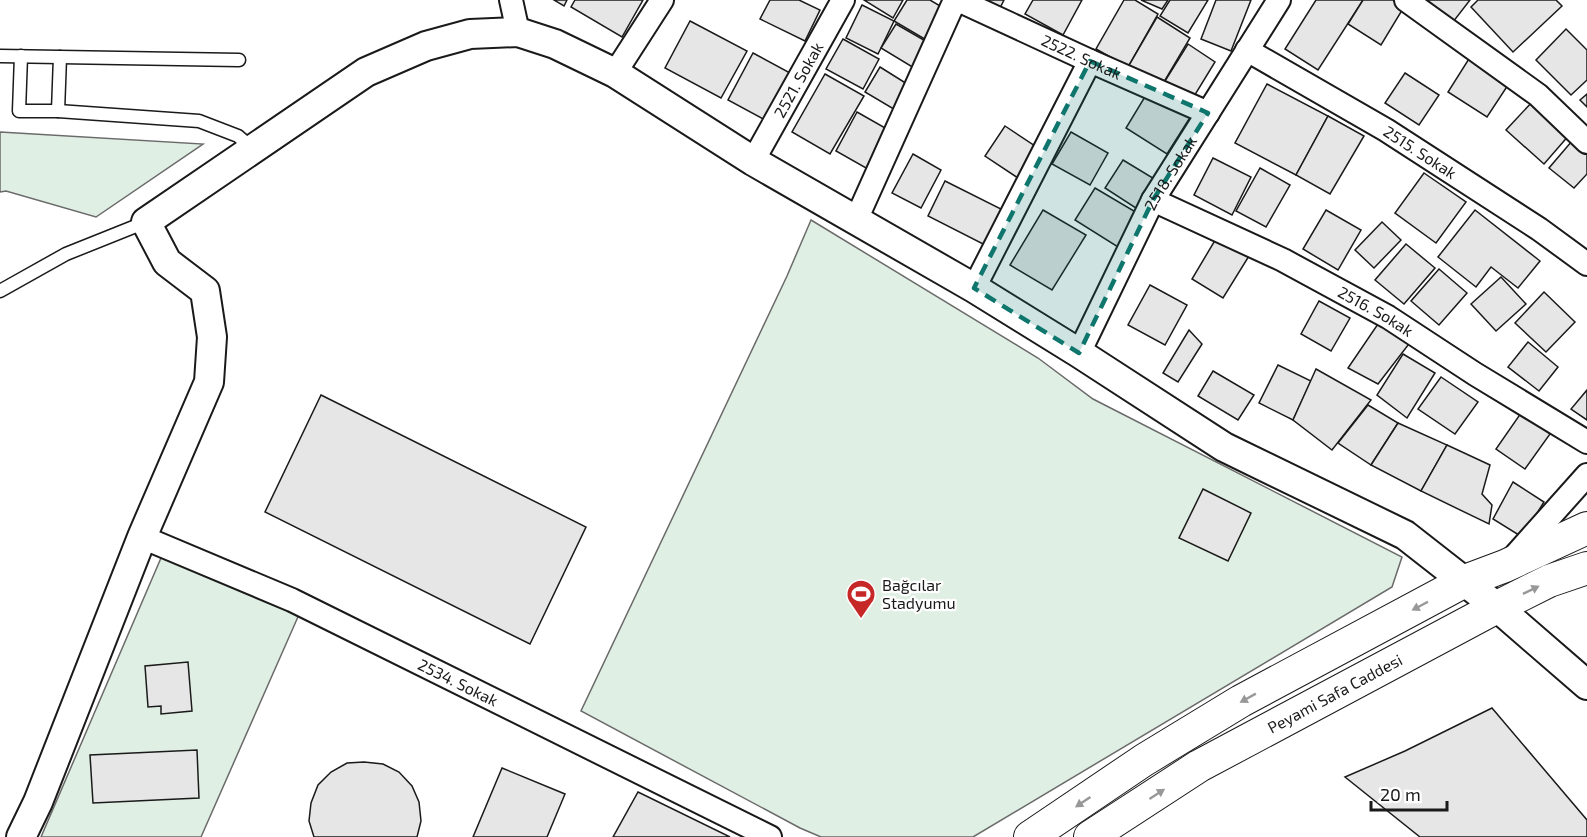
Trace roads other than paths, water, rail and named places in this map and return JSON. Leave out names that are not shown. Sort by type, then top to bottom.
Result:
[{"type":"main road","points":[[1030,837],[1144,760],[1241,701],[1465,581],[1505,566],[1587,528]]},
{"type":"main road","name":"Peyami Safa Caddesi","points":[[1090,837],[1200,766],[1497,607],[1549,581],[1587,568]]},
{"type":"street","points":[[511,0],[519,32]]},
{"type":"street","points":[[615,73],[662,0]]},
{"type":"street","name":"2521. Sokak","points":[[753,160],[843,0]]},
{"type":"street","points":[[856,220],[956,0]]},
{"type":"street","name":"2522. Sokak","points":[[956,0],[1208,113]]},
{"type":"street","name":"2518. Sokak","points":[[1079,353],[1153,200],[1279,0]]},
{"type":"street","points":[[1406,0],[1538,95],[1587,142]]},
{"type":"street","points":[[21,837],[38,802],[142,537],[209,382],[212,337],[205,291],[167,262],[146,222],[366,72],[426,46],[470,34],[519,32],[555,44],[615,73],[753,160],[974,288],[1224,447],[1405,535],[1497,607],[1587,685]]},
{"type":"street","name":"2515. Sokak","points":[[1247,50],[1386,130],[1539,229],[1587,264]]},
{"type":"street","points":[[974,288],[1090,61]]},
{"type":"street","name":"2516. Sokak","points":[[1153,200],[1283,260],[1388,317],[1475,374],[1587,442]]},
{"type":"street","points":[[1505,566],[1587,475]]},
{"type":"street","name":"2534. Sokak","points":[[142,537],[292,600],[770,837]]},
{"type":"lane","points":[[0,56],[239,60]]},
{"type":"lane","points":[[21,56],[19,111],[58,111],[199,121],[238,136],[253,148]]},
{"type":"lane","points":[[58,111],[60,57]]},
{"type":"lane","points":[[0,291],[66,254],[146,222]]},
{"type":"place","name":"Bağcılar Stadyumu","points":[[861,620]]}]
